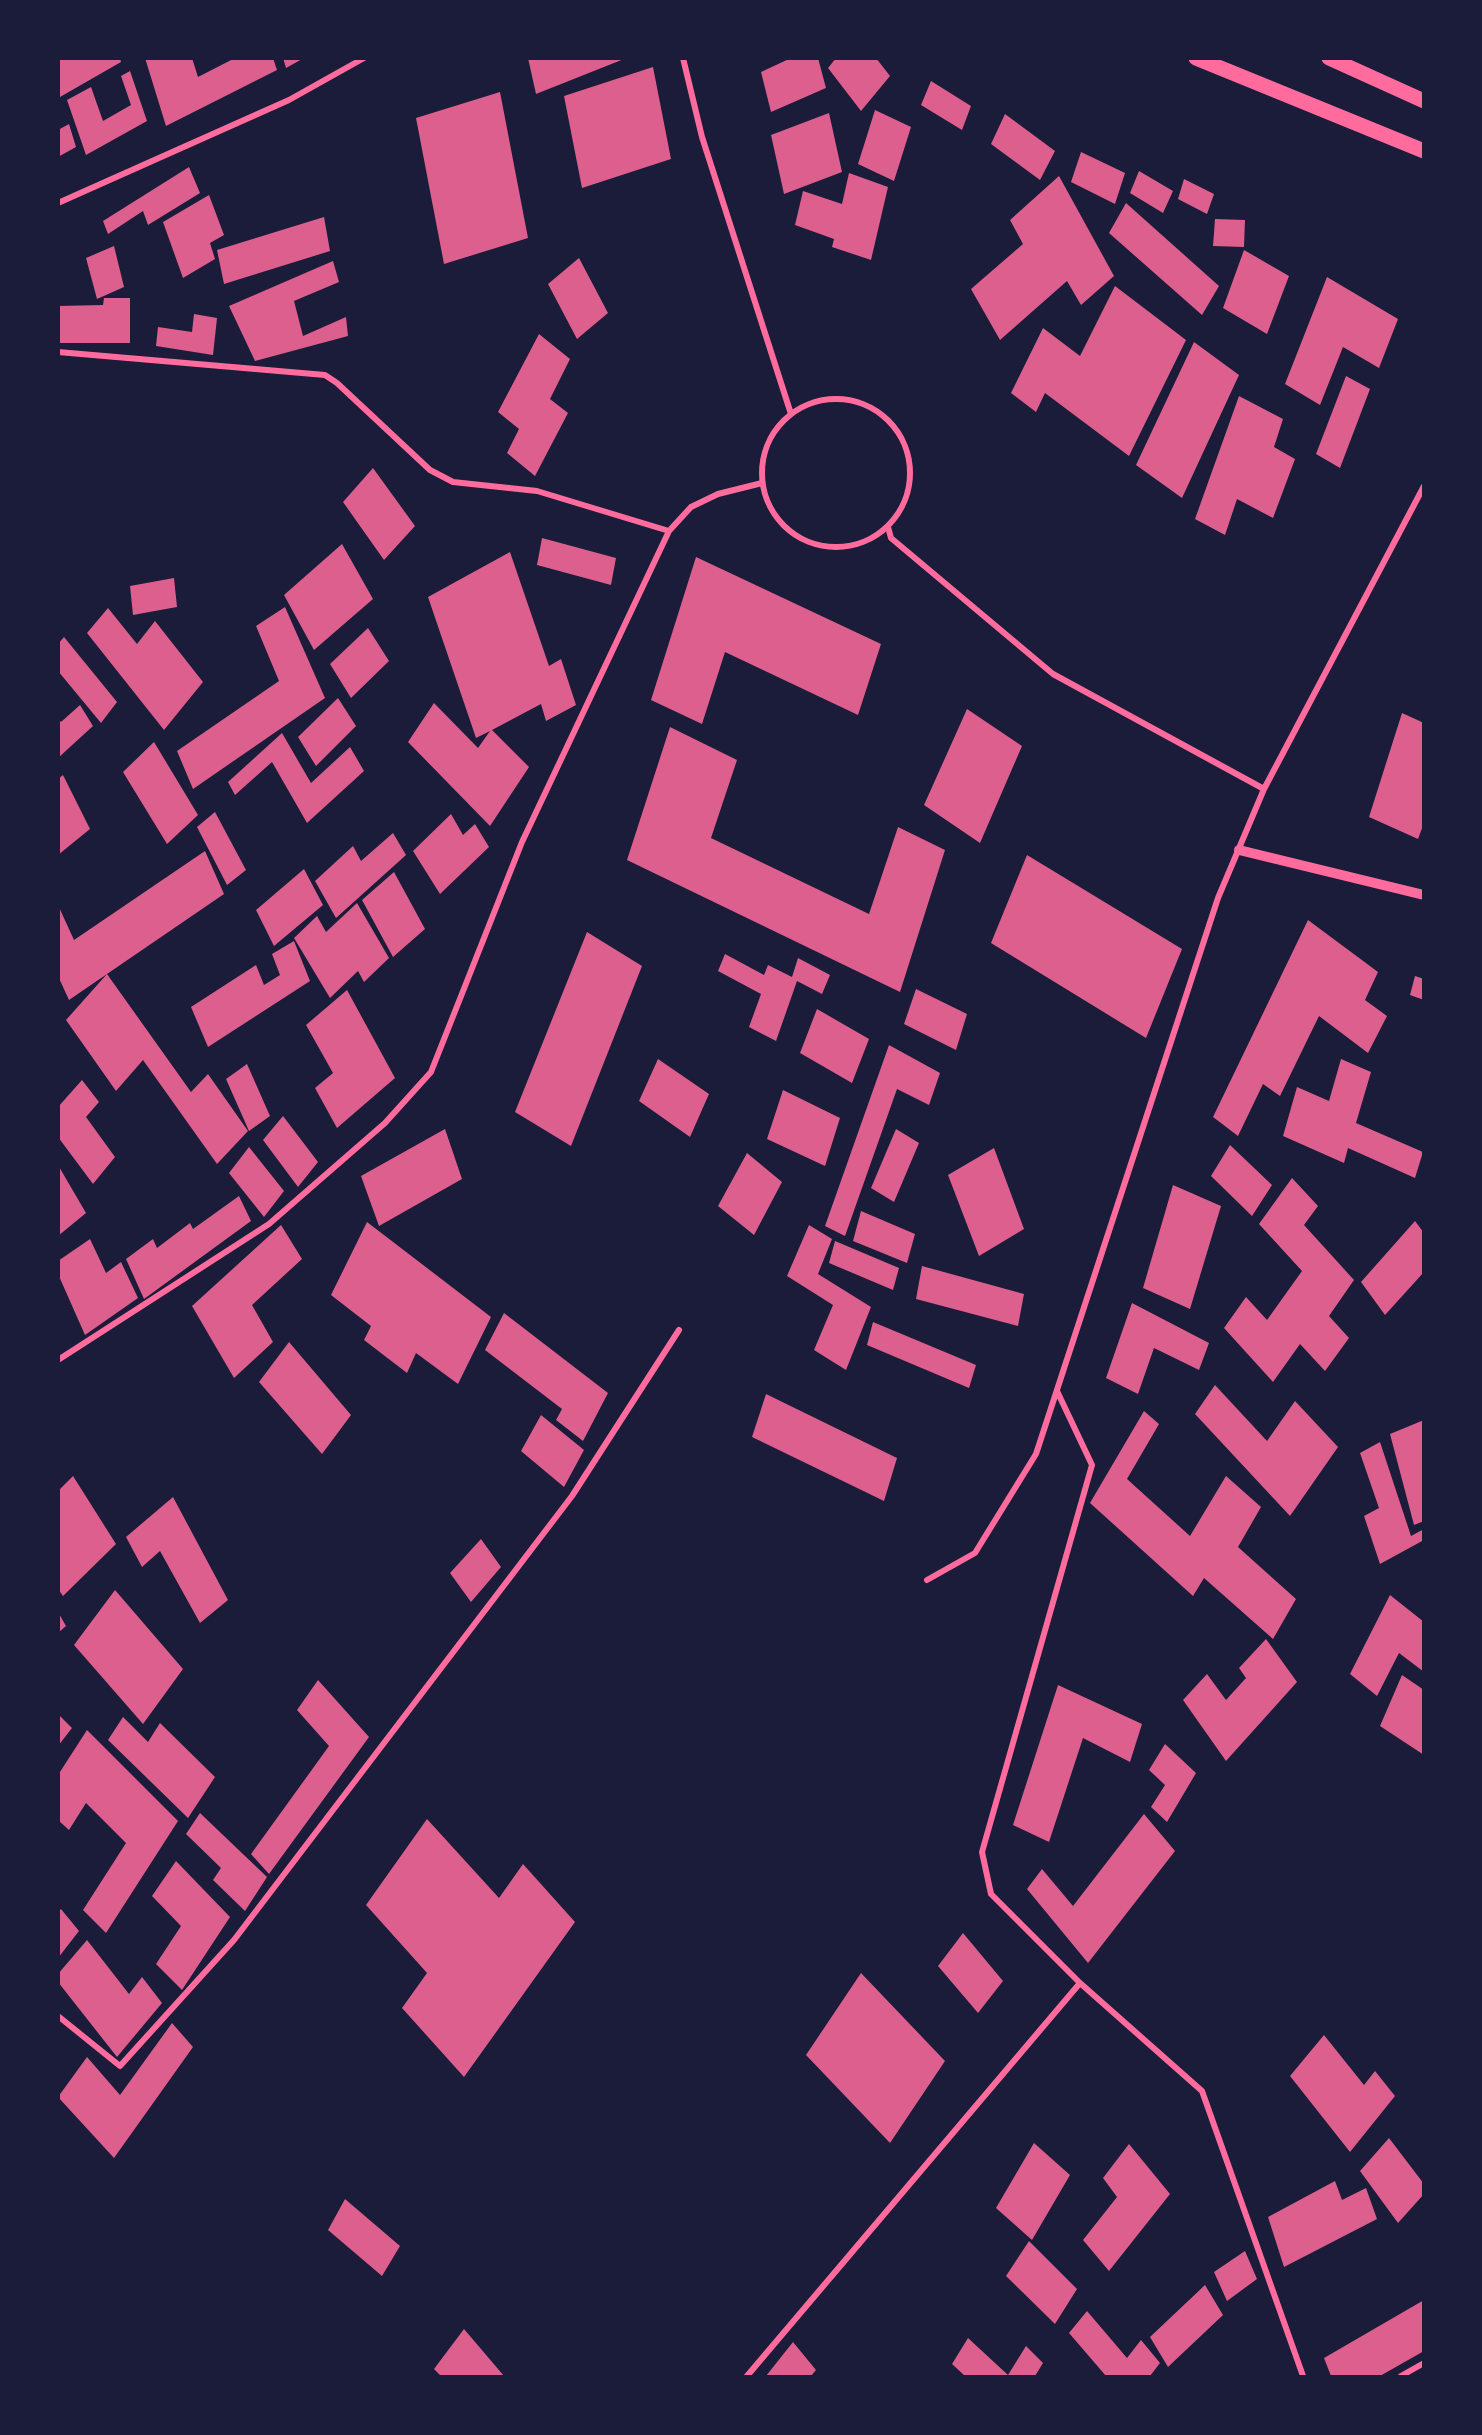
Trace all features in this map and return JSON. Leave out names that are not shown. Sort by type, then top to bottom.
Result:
[{"type":"main road","points":[[1196,58],[1424,151]]},
{"type":"main road","points":[[1329,58],[1424,101]]},
{"type":"street","points":[[58,203],[289,100],[364,58]]},
{"type":"street","points":[[683,58],[705,148],[791,414]]},
{"type":"street","points":[[58,352],[325,375],[338,383],[430,470],[453,482],[537,491],[669,531]]},
{"type":"street","points":[[838,399],[862,404],[884,416],[900,435],[909,458],[910,483],[903,507],[888,527],[868,540],[846,547],[823,546],[801,538],[783,524],[769,505],[762,483],[763,463],[767,445],[777,428],[791,414],[813,403],[838,399]]},
{"type":"street","points":[[58,1360],[269,1224],[385,1123],[431,1072],[522,842],[669,531],[691,507],[718,494],[762,483]]},
{"type":"street","points":[[927,1580],[975,1552],[1036,1454],[1218,898],[1264,789],[1424,486]]},
{"type":"street","points":[[888,527],[891,538],[1053,674],[1264,789]]},
{"type":"street","points":[[1239,850],[1424,895]]},
{"type":"street","points":[[58,2016],[120,2066],[226,1948],[351,1789],[572,1496],[680,1330]]},
{"type":"street","points":[[1057,1391],[1092,1465],[982,1852],[991,1894],[1080,1983],[1202,2091],[1303,2376]]},
{"type":"street","points":[[747,2376],[1080,1983]]},
{"type":"street","points":[[1401,2376],[1424,2363]]},
{"type":"building","points":[[58,58],[120,58],[121,62],[60,97]]},
{"type":"building","points":[[145,58],[192,58],[198,77],[235,58],[273,58],[277,70],[166,126]]},
{"type":"building","points":[[283,58],[304,58],[286,68]]},
{"type":"building","points":[[528,58],[624,58],[624,59],[536,94]]},
{"type":"building","points":[[791,58],[818,58],[826,88],[771,112],[761,72]]},
{"type":"building","points":[[836,58],[876,58],[890,76],[861,111],[828,68]]},
{"type":"building","points":[[653,67],[671,159],[582,188],[564,96]]},
{"type":"building","points":[[130,71],[147,121],[86,155],[67,100],[91,87],[103,121],[131,105],[121,76]]},
{"type":"building","points":[[931,81],[971,106],[962,130],[921,105]]},
{"type":"building","points":[[500,92],[528,238],[444,264],[416,118]]},
{"type":"building","points":[[875,110],[911,127],[894,181],[858,164]]},
{"type":"building","points":[[829,113],[842,172],[784,194],[771,135]]},
{"type":"building","points":[[1005,114],[1055,151],[1040,180],[991,144]]},
{"type":"building","points":[[69,124],[76,147],[58,157],[58,130]]},
{"type":"building","points":[[1081,152],[1125,173],[1115,204],[1071,182]]},
{"type":"building","points":[[189,167],[200,193],[148,225],[143,211],[108,234],[103,221]]},
{"type":"building","points":[[1139,171],[1173,191],[1163,213],[1130,193]]},
{"type":"building","points":[[849,173],[888,187],[871,260],[832,247],[834,239],[795,225],[803,191],[842,204]]},
{"type":"building","points":[[1059,176],[1114,276],[1081,305],[1067,281],[1000,340],[971,289],[1023,244],[1010,220]]},
{"type":"building","points":[[1184,179],[1214,194],[1207,214],[1178,199]]},
{"type":"building","points":[[209,195],[224,235],[210,243],[215,259],[183,278],[163,222]]},
{"type":"building","points":[[1126,203],[1219,286],[1202,315],[1109,233]]},
{"type":"building","points":[[324,217],[330,251],[224,284],[217,250]]},
{"type":"building","points":[[1215,219],[1245,220],[1244,247],[1213,246]]},
{"type":"building","points":[[114,246],[124,287],[97,299],[86,258]]},
{"type":"building","points":[[1244,250],[1289,276],[1267,334],[1223,308]]},
{"type":"building","points":[[579,258],[608,313],[577,339],[548,284]]},
{"type":"building","points":[[333,261],[339,282],[294,301],[303,336],[346,317],[348,336],[255,361],[229,306]]},
{"type":"building","points":[[1327,277],[1398,319],[1379,368],[1343,347],[1320,405],[1285,384]]},
{"type":"building","points":[[1115,286],[1186,340],[1129,456],[1045,393],[1036,412],[1011,393],[1043,328],[1080,356]]},
{"type":"building","points":[[104,298],[130,298],[130,343],[58,343],[58,306],[103,305]]},
{"type":"building","points":[[194,314],[217,318],[213,355],[156,346],[158,327],[192,332]]},
{"type":"building","points":[[539,334],[570,359],[550,399],[568,413],[535,476],[507,453],[519,429],[498,412]]},
{"type":"building","points":[[1194,342],[1239,375],[1182,498],[1136,465]]},
{"type":"building","points":[[1346,376],[1370,389],[1340,468],[1316,454]]},
{"type":"building","points":[[1239,396],[1283,419],[1274,447],[1295,459],[1273,518],[1237,499],[1225,535],[1195,519]]},
{"type":"building","points":[[373,468],[415,526],[384,560],[343,502]]},
{"type":"building","points":[[542,538],[616,558],[611,585],[537,565]]},
{"type":"building","points":[[342,544],[373,599],[314,650],[284,595]]},
{"type":"building","points":[[510,552],[549,666],[561,659],[576,705],[546,721],[541,704],[492,730],[529,767],[490,826],[408,742],[434,703],[478,748],[490,731],[476,738],[428,597]]},
{"type":"building","points":[[696,557],[881,644],[858,715],[725,652],[702,724],[651,700]]},
{"type":"building","points":[[174,578],[177,607],[133,615],[130,586]]},
{"type":"building","points":[[285,607],[325,698],[193,789],[177,751],[279,681],[256,626]]},
{"type":"building","points":[[108,608],[137,644],[155,621],[203,682],[164,730],[87,633]]},
{"type":"building","points":[[368,628],[389,661],[351,698],[330,664]]},
{"type":"building","points":[[64,637],[117,702],[101,723],[58,671],[58,644]]},
{"type":"building","points":[[338,698],[356,726],[316,766],[298,737]]},
{"type":"building","points":[[80,705],[93,726],[58,758],[58,718],[61,722]]},
{"type":"building","points":[[967,709],[1022,746],[980,843],[924,805]]},
{"type":"building","points":[[1402,713],[1424,723],[1424,823],[1418,839],[1369,817]]},
{"type":"building","points":[[670,727],[737,760],[711,838],[869,914],[898,827],[945,850],[900,992],[627,860]]},
{"type":"building","points":[[282,733],[311,783],[350,747],[364,771],[307,823],[272,762],[235,795],[228,782]]},
{"type":"building","points":[[154,742],[198,815],[167,844],[123,772]]},
{"type":"building","points":[[63,775],[90,829],[58,855],[58,779]]},
{"type":"building","points":[[215,812],[246,870],[227,885],[197,827]]},
{"type":"building","points":[[451,814],[463,835],[475,824],[489,847],[440,894],[413,851]]},
{"type":"building","points":[[393,833],[406,855],[336,918],[315,881],[353,846],[361,861]]},
{"type":"building","points":[[205,851],[224,894],[69,1000],[58,976],[58,905],[74,940]]},
{"type":"building","points":[[1027,855],[1182,949],[1146,1038],[991,943]]},
{"type":"building","points":[[304,869],[323,905],[274,946],[256,910]]},
{"type":"building","points":[[394,872],[425,929],[393,957],[362,900]]},
{"type":"building","points":[[357,903],[389,958],[364,982],[358,971],[330,998],[294,938],[317,916],[326,932]]},
{"type":"building","points":[[1308,920],[1378,972],[1365,1000],[1387,1016],[1368,1053],[1319,1016],[1280,1096],[1263,1084],[1238,1136],[1213,1117]]},
{"type":"building","points":[[587,932],[642,966],[571,1146],[515,1112]]},
{"type":"building","points":[[294,941],[310,981],[208,1047],[191,1007],[256,965],[264,985],[280,975],[272,954]]},
{"type":"building","points":[[725,954],[764,975],[768,965],[792,977],[798,958],[830,975],[822,994],[797,981],[776,1041],[749,1027],[761,994],[718,971]]},
{"type":"building","points":[[107,974],[191,1092],[208,1074],[248,1131],[217,1164],[143,1060],[116,1091],[66,1020]]},
{"type":"building","points":[[1415,976],[1424,979],[1424,1000],[1410,995]]},
{"type":"building","points":[[916,989],[967,1014],[956,1050],[904,1024]]},
{"type":"building","points":[[347,990],[395,1078],[337,1128],[315,1088],[333,1073],[306,1025]]},
{"type":"building","points":[[817,1009],[869,1039],[852,1083],[800,1053]]},
{"type":"building","points":[[889,1045],[940,1073],[929,1105],[897,1089],[845,1236],[825,1226]]},
{"type":"building","points":[[658,1059],[709,1094],[690,1137],[639,1101]]},
{"type":"building","points":[[1341,1059],[1371,1072],[1356,1123],[1423,1152],[1415,1178],[1348,1148],[1344,1163],[1283,1136],[1297,1087],[1329,1101]]},
{"type":"building","points":[[247,1064],[270,1116],[249,1131],[226,1079]]},
{"type":"building","points":[[82,1080],[99,1102],[86,1117],[115,1157],[93,1184],[58,1137],[58,1107]]},
{"type":"building","points":[[783,1090],[840,1118],[825,1166],[767,1139]]},
{"type":"building","points":[[283,1116],[318,1162],[298,1187],[263,1140]]},
{"type":"building","points":[[445,1129],[462,1179],[379,1226],[361,1176]]},
{"type":"building","points":[[896,1129],[919,1143],[894,1202],[871,1188]]},
{"type":"building","points":[[1230,1145],[1272,1185],[1252,1216],[1211,1176]]},
{"type":"building","points":[[249,1147],[284,1191],[264,1217],[229,1173]]},
{"type":"building","points":[[994,1148],[1024,1229],[979,1256],[948,1175]]},
{"type":"building","points":[[747,1153],[782,1182],[754,1235],[718,1206]]},
{"type":"building","points":[[58,1165],[86,1213],[58,1236]]},
{"type":"building","points":[[1292,1178],[1318,1206],[1304,1225],[1354,1280],[1329,1316],[1349,1338],[1325,1371],[1300,1344],[1273,1382],[1224,1328],[1246,1297],[1267,1320],[1302,1271],[1259,1224]]},
{"type":"building","points":[[1173,1185],[1221,1206],[1190,1309],[1143,1288]]},
{"type":"building","points":[[239,1196],[251,1221],[144,1299],[126,1259],[153,1239],[157,1248],[190,1223],[193,1229]]},
{"type":"building","points":[[861,1211],[915,1234],[907,1263],[853,1241]]},
{"type":"building","points":[[1415,1221],[1424,1233],[1424,1272],[1385,1315],[1361,1282]]},
{"type":"building","points":[[367,1222],[491,1317],[458,1384],[416,1353],[407,1373],[364,1340],[371,1326],[331,1295]]},
{"type":"building","points":[[281,1225],[302,1259],[252,1305],[273,1342],[234,1378],[192,1306]]},
{"type":"building","points":[[809,1225],[832,1239],[818,1274],[871,1307],[846,1370],[814,1350],[833,1305],[787,1276]]},
{"type":"building","points":[[90,1239],[106,1273],[121,1262],[138,1298],[85,1335],[58,1274],[58,1261]]},
{"type":"building","points":[[835,1241],[899,1268],[893,1290],[829,1263]]},
{"type":"building","points":[[922,1266],[1024,1294],[1018,1326],[916,1299]]},
{"type":"building","points":[[1132,1303],[1209,1343],[1199,1370],[1154,1348],[1138,1394],[1106,1378]]},
{"type":"building","points":[[504,1313],[608,1393],[583,1441],[556,1420],[562,1409],[485,1350]]},
{"type":"building","points":[[873,1322],[976,1365],[969,1388],[867,1345]]},
{"type":"building","points":[[289,1342],[351,1415],[322,1454],[259,1382]]},
{"type":"building","points":[[1215,1385],[1267,1441],[1295,1401],[1338,1447],[1290,1516],[1195,1414]]},
{"type":"building","points":[[766,1394],[897,1458],[884,1501],[752,1437]]},
{"type":"building","points":[[1144,1411],[1159,1424],[1127,1479],[1190,1536],[1226,1476],[1261,1507],[1238,1547],[1296,1599],[1273,1639],[1204,1578],[1193,1596],[1090,1503]]},
{"type":"building","points":[[541,1415],[584,1450],[564,1487],[521,1451]]},
{"type":"building","points":[[1424,1420],[1424,1521],[1414,1525],[1390,1434]]},
{"type":"building","points":[[1380,1442],[1411,1536],[1424,1529],[1424,1540],[1380,1564],[1364,1516],[1379,1508],[1360,1453]]},
{"type":"building","points":[[73,1476],[116,1544],[63,1596],[58,1589],[58,1491]]},
{"type":"building","points":[[173,1497],[228,1600],[200,1623],[160,1551],[142,1567],[126,1537]]},
{"type":"building","points":[[481,1539],[501,1567],[471,1602],[450,1573]]},
{"type":"building","points":[[115,1590],[183,1669],[143,1724],[74,1645]]},
{"type":"building","points":[[1390,1595],[1424,1622],[1424,1672],[1399,1653],[1377,1696],[1350,1674]]},
{"type":"building","points":[[58,1612],[66,1626],[58,1633]]},
{"type":"building","points":[[1266,1639],[1297,1682],[1226,1761],[1183,1700],[1207,1674],[1226,1700],[1246,1678],[1239,1668]]},
{"type":"building","points":[[1402,1675],[1424,1690],[1424,1755],[1380,1726]]},
{"type":"building","points":[[318,1680],[369,1737],[269,1874],[251,1854],[329,1746],[297,1710]]},
{"type":"building","points":[[1058,1685],[1142,1724],[1130,1762],[1083,1738],[1049,1842],[1013,1825]]},
{"type":"building","points":[[58,1714],[72,1728],[58,1746]]},
{"type":"building","points":[[123,1717],[148,1742],[160,1723],[215,1777],[188,1818],[108,1740]]},
{"type":"building","points":[[87,1730],[178,1821],[106,1933],[83,1910],[126,1843],[86,1803],[69,1830],[58,1820],[58,1775]]},
{"type":"building","points":[[1165,1744],[1196,1773],[1167,1822],[1151,1807],[1165,1785],[1149,1770]]},
{"type":"building","points":[[200,1813],[267,1877],[245,1911],[213,1880],[221,1868],[186,1834]]},
{"type":"building","points":[[1144,1814],[1175,1851],[1088,1963],[1027,1889],[1042,1869],[1073,1906]]},
{"type":"building","points":[[427,1819],[499,1898],[523,1864],[575,1922],[464,2077],[402,2008],[427,1973],[366,1905]]},
{"type":"building","points":[[176,1861],[230,1917],[182,1990],[156,1964],[181,1926],[152,1896]]},
{"type":"building","points":[[61,1909],[79,1931],[58,1958],[58,1912]]},
{"type":"building","points":[[963,1933],[1003,1981],[978,2013],[938,1966]]},
{"type":"building","points":[[87,1940],[129,1994],[142,1977],[162,2003],[117,2057],[58,1982],[58,1974]]},
{"type":"building","points":[[861,1973],[945,2061],[890,2143],[806,2055]]},
{"type":"building","points":[[172,2023],[193,2047],[114,2158],[58,2097],[87,2057],[120,2095]]},
{"type":"building","points":[[1324,2035],[1364,2085],[1375,2071],[1395,2096],[1350,2152],[1290,2076]]},
{"type":"building","points":[[1389,2138],[1424,2184],[1424,2194],[1398,2223],[1360,2171]]},
{"type":"building","points":[[1034,2143],[1070,2175],[1032,2240],[996,2208]]},
{"type":"building","points":[[1129,2144],[1170,2194],[1109,2271],[1083,2240],[1117,2197],[1103,2178]]},
{"type":"building","points":[[1335,2181],[1342,2200],[1366,2188],[1377,2219],[1284,2267],[1268,2217]]},
{"type":"building","points":[[345,2199],[400,2246],[382,2276],[328,2230]]},
{"type":"building","points":[[1029,2241],[1077,2289],[1055,2324],[1006,2276]]},
{"type":"building","points":[[1245,2251],[1257,2279],[1227,2301],[1214,2272]]},
{"type":"building","points":[[1205,2285],[1223,2315],[1168,2367],[1150,2337]]},
{"type":"building","points":[[1424,2300],[1424,2351],[1380,2376],[1331,2376],[1324,2358]]},
{"type":"building","points":[[1087,2311],[1127,2358],[1141,2340],[1160,2363],[1150,2376],[1106,2376],[1069,2333]]},
{"type":"building","points":[[464,2329],[504,2376],[441,2376],[434,2369]]},
{"type":"building","points":[[968,2338],[1008,2375],[1026,2346],[1043,2363],[1035,2376],[965,2376],[952,2364]]},
{"type":"building","points":[[793,2342],[816,2370],[811,2376],[766,2376]]}]
